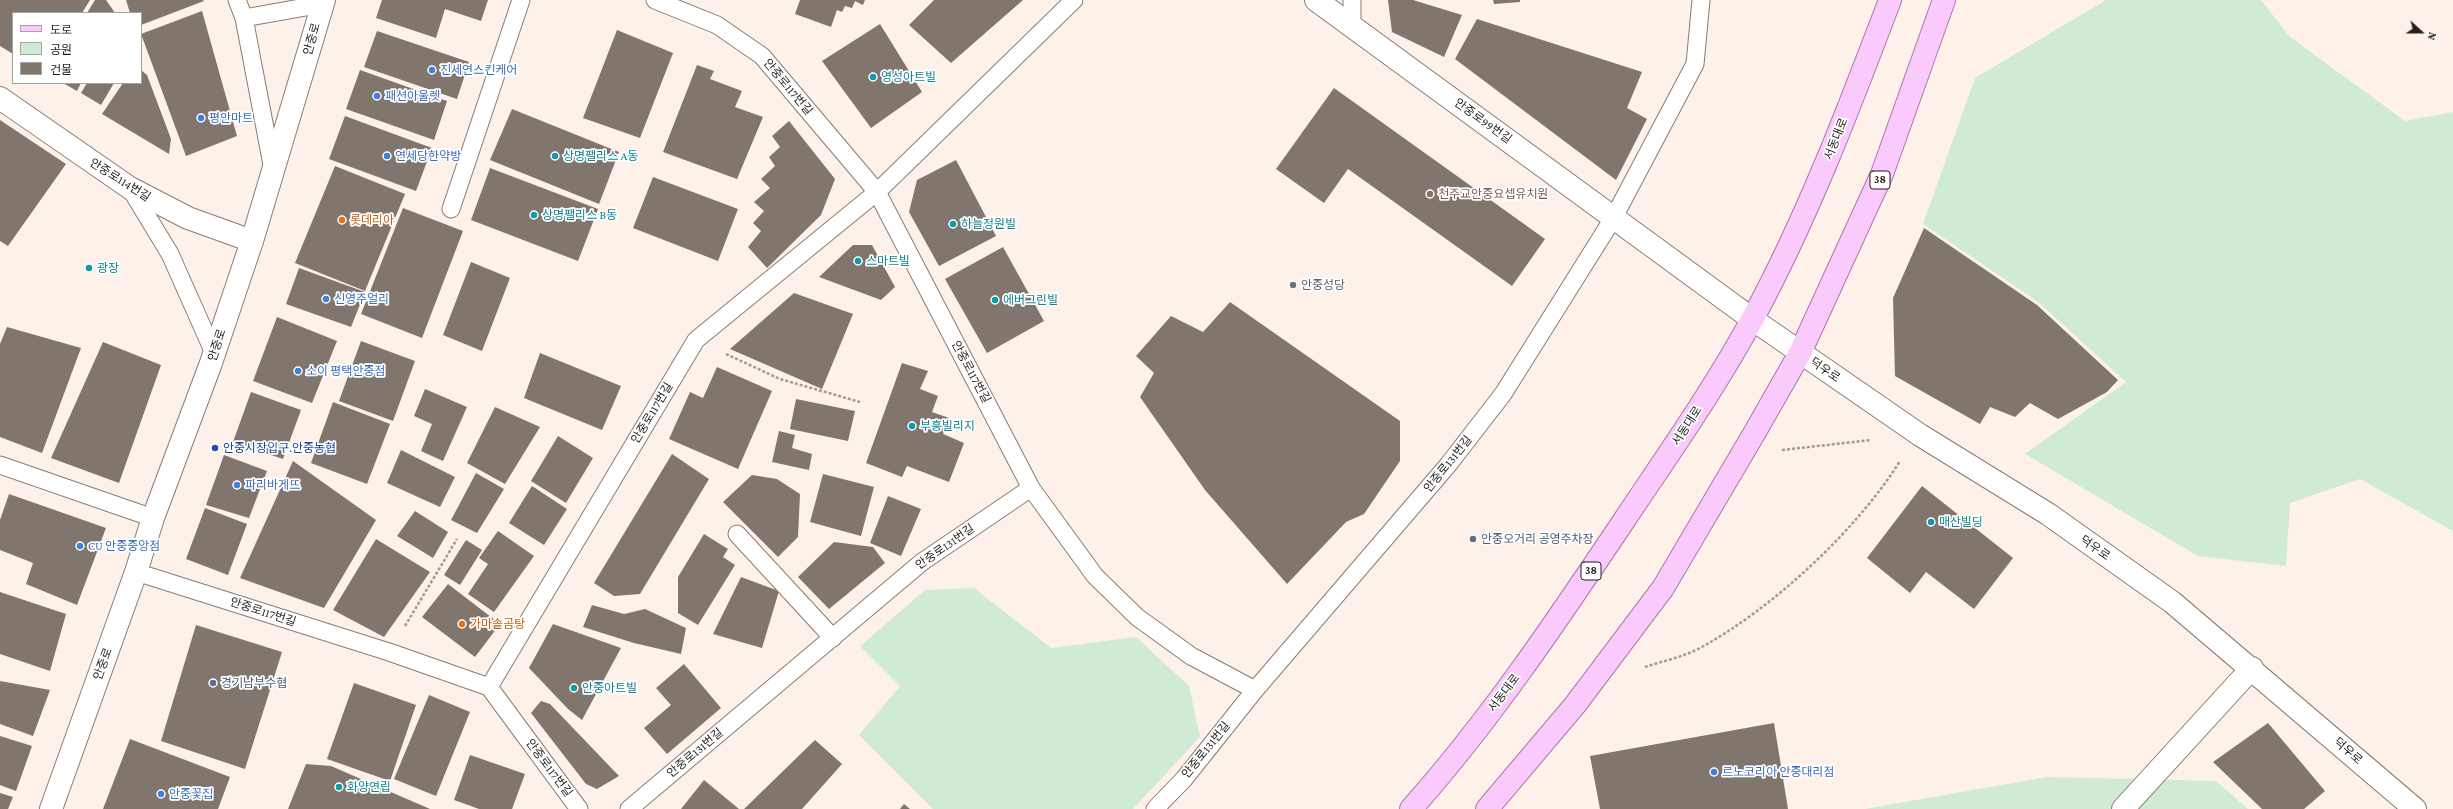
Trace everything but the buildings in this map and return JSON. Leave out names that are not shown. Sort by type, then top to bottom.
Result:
[{"type":"main road","name":"서동대로","points":[[1410,809],[1450,764],[1544,641],[1694,415],[1752,319],[1830,156],[1890,0]]},
{"type":"main road","name":"38","points":[[1487,809],[1575,705],[1663,588],[1756,432],[1800,354],[1882,174],[1944,0]]},
{"type":"street","name":"안중로99번길","points":[[1316,0],[1752,319]]},
{"type":"street","name":"안중로","points":[[51,809],[136,572],[153,518],[214,353],[252,241],[323,2]]},
{"type":"street","name":"안중로114번길","points":[[0,98],[130,188],[205,225],[252,241]]},
{"type":"street","name":"덕우로","points":[[1752,319],[1800,354],[1920,435],[2048,514],[2172,602],[2252,668],[2415,809]]},
{"type":"street","points":[[2123,809],[2252,668]]},
{"type":"lane","name":"안중로","points":[[237,0],[244,18],[273,171]]},
{"type":"lane","points":[[450,209],[521,0]]},
{"type":"lane","name":"안중로117번길","points":[[655,0],[717,25],[762,56],[877,192],[1031,488]]},
{"type":"lane","name":"안중로117번길","points":[[489,688],[696,340],[877,192],[1074,0]]},
{"type":"lane","points":[[1352,0],[1352,25]]},
{"type":"lane","points":[[1614,217],[1694,64],[1701,0]]},
{"type":"lane","points":[[244,18],[323,2]]},
{"type":"lane","points":[[130,188],[170,254],[214,353]]},
{"type":"lane","name":"안중로131번길","points":[[1155,809],[1184,779],[1255,690],[1448,465],[1503,394],[1614,217]]},
{"type":"lane","points":[[0,465],[153,518]]},
{"type":"lane","points":[[1031,488],[1095,576],[1137,617],[1190,656],[1255,690]]},
{"type":"lane","name":"안중로131번길","points":[[629,809],[922,562],[1031,488]]},
{"type":"lane","points":[[737,534],[833,638]]},
{"type":"lane","name":"안중로117번길","points":[[136,572],[389,652],[489,688],[579,809]]},
{"type":"path","points":[[696,340],[780,379],[860,402]]},
{"type":"path","points":[[1640,669],[1699,648],[1760,609],[1825,551],[1884,486],[1903,457],[1920,435]]},
{"type":"path","points":[[1782,450],[1876,440]]},
{"type":"path","points":[[389,652],[457,539]]},
{"type":"green space","points":[[2106,0],[2261,0],[2290,37],[2405,121],[2453,112],[2453,531],[2360,479],[2290,503],[2286,566],[2198,556],[2025,454],[2126,382],[2037,301],[1923,224],[1975,78]]},
{"type":"green space","points":[[974,588],[1051,648],[1136,637],[1189,686],[1200,737],[1133,809],[933,809],[859,735],[900,686],[860,646],[925,590]]},
{"type":"green space","points":[[2047,777],[2216,781],[2248,809],[1865,809]]},
{"type":"place","name":"진세연스킨케어","points":[[432,70]]},
{"type":"place","name":"영성아트빌","points":[[873,77]]},
{"type":"place","name":"패션아울렛","points":[[377,96]]},
{"type":"place","name":"평안마트","points":[[201,118]]},
{"type":"place","name":"연세당한약방","points":[[387,156]]},
{"type":"place","name":"상명팰리스 A동","points":[[555,156]]},
{"type":"place","name":"천주교안중요셉유치원","points":[[1430,194]]},
{"type":"place","name":"상명팰리스 B동","points":[[534,215]]},
{"type":"place","name":"롯데리아","points":[[342,220]]},
{"type":"place","name":"하늘정원빌","points":[[953,224]]},
{"type":"place","name":"스마트빌","points":[[858,261]]},
{"type":"place","name":"광장","points":[[89,268]]},
{"type":"place","name":"안중성당","points":[[1293,285]]},
{"type":"place","name":"신영주얼리","points":[[326,299]]},
{"type":"place","name":"에버그린빌","points":[[995,300]]},
{"type":"place","name":"소이 평택안중점","points":[[298,371]]},
{"type":"place","name":"부흥빌리지","points":[[912,426]]},
{"type":"place","name":"안중시장입구.안중농협","points":[[215,448]]},
{"type":"place","name":"파리바게뜨","points":[[237,485]]},
{"type":"place","name":"매산빌딩","points":[[1931,522]]},
{"type":"place","name":"안중오거리 공영주차장","points":[[1473,539]]},
{"type":"place","name":"CU 안중중앙점","points":[[80,546]]},
{"type":"place","name":"가마솥곰탕","points":[[462,624]]},
{"type":"place","name":"경기남부수협","points":[[213,683]]},
{"type":"place","name":"안중아트빌","points":[[574,688]]},
{"type":"place","name":"르노코리아 안중대리점","points":[[1714,772]]},
{"type":"place","name":"화양연립","points":[[339,787]]},
{"type":"place","name":"안중꽃집","points":[[161,794]]}]
